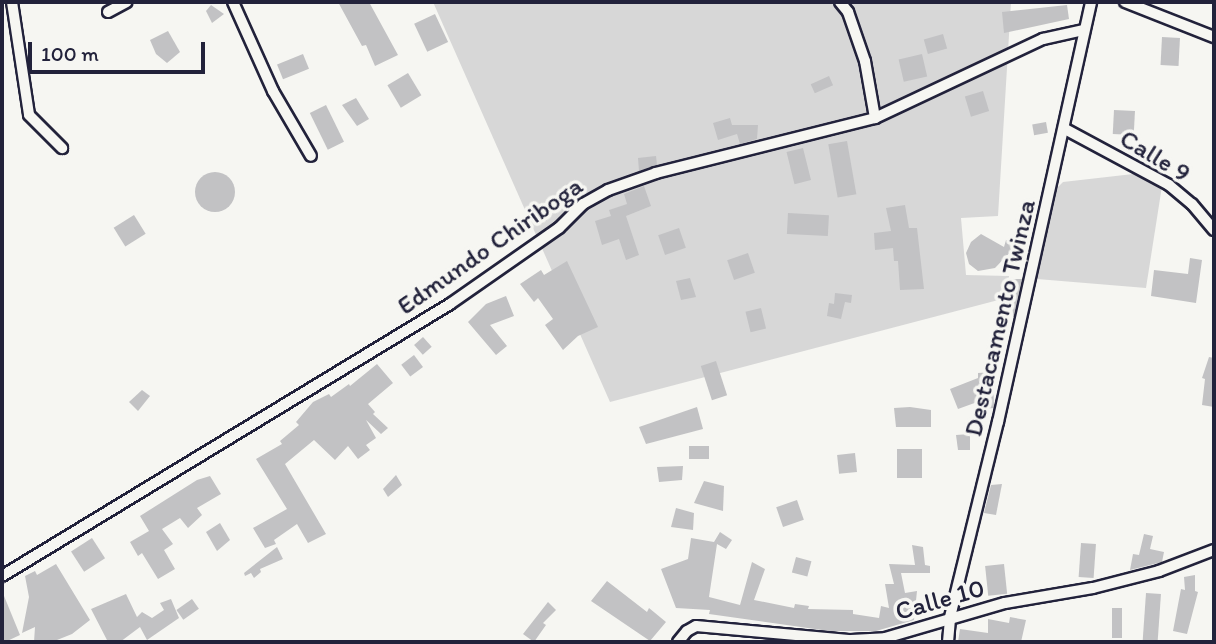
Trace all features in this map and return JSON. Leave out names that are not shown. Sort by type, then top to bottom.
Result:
[{"type":"street","points":[[12,2],[29,115],[62,148]]},
{"type":"street","points":[[108,12],[127,2]]},
{"type":"street","points":[[233,2],[273,92],[311,156]]},
{"type":"street","points":[[841,2],[848,12],[865,61],[875,118]]},
{"type":"street","name":"Destacamento Twinza","points":[[948,642],[950,617],[1065,129],[1091,2]]},
{"type":"street","points":[[1125,2],[1214,37]]},
{"type":"street","name":"Edmundo Chiriboga","points":[[2,576],[450,304],[559,228],[583,204],[608,190],[656,173],[875,118],[1042,38],[1084,30]]},
{"type":"street","name":"Calle 9","points":[[1065,129],[1169,185],[1192,204],[1214,230]]},
{"type":"street","name":"Calle 10","points":[[678,642],[687,631],[696,626],[867,640],[1018,600],[1106,585],[1159,571],[1214,550]]},
{"type":"shaded area","points":[[433,2],[1011,2],[998,216],[961,218],[966,275],[1009,276],[1006,298],[610,402]]},
{"type":"shaded area","points":[[1142,173],[1162,186],[1146,288],[1037,279],[1055,190],[1063,182]]},
{"type":"building","points":[[338,2],[369,2],[398,55],[375,66],[366,45],[362,46]]},
{"type":"building","points":[[211,5],[224,14],[212,23],[206,11]]},
{"type":"building","points":[[1067,5],[1069,19],[1004,33],[1002,12]]},
{"type":"building","points":[[435,14],[448,42],[427,52],[414,24]]},
{"type":"building","points":[[168,31],[180,52],[167,63],[156,54],[150,40]]},
{"type":"building","points":[[943,34],[947,48],[928,54],[924,40]]},
{"type":"building","points":[[1162,37],[1180,38],[1179,66],[1161,65]]},
{"type":"building","points":[[303,54],[309,69],[283,79],[277,64]]},
{"type":"building","points":[[922,54],[927,76],[904,82],[899,59]]},
{"type":"building","points":[[408,73],[421,95],[401,108],[387,85]]},
{"type":"building","points":[[829,76],[833,85],[815,93],[811,84]]},
{"type":"building","points":[[983,91],[989,111],[971,117],[965,97]]},
{"type":"building","points":[[356,98],[369,119],[357,126],[342,105]]},
{"type":"building","points":[[326,105],[344,142],[328,150],[310,113]]},
{"type":"building","points":[[1114,110],[1135,111],[1134,135],[1113,134]]},
{"type":"building","points":[[730,118],[732,125],[758,125],[757,139],[740,144],[737,134],[718,140],[713,123]]},
{"type":"building","points":[[1046,122],[1048,133],[1034,135],[1032,124]]},
{"type":"building","points":[[847,141],[856,194],[838,197],[828,144]]},
{"type":"building","points":[[803,148],[811,180],[794,184],[787,152]]},
{"type":"building","points":[[656,156],[657,165],[639,171],[638,158]]},
{"type":"building","points":[[215,172],[229,178],[235,192],[229,206],[215,212],[201,206],[195,192],[201,178]]},
{"type":"building","points":[[644,186],[651,206],[626,216],[639,255],[626,260],[619,239],[602,245],[595,221],[611,216],[609,210],[627,204],[624,194]]},
{"type":"building","points":[[905,205],[909,228],[917,228],[924,289],[900,290],[898,261],[894,261],[893,248],[875,250],[874,233],[891,231],[886,208]]},
{"type":"building","points":[[788,213],[829,215],[828,236],[787,234]]},
{"type":"building","points":[[134,215],[146,234],[125,246],[114,228]]},
{"type":"building","points":[[679,228],[686,248],[665,255],[658,235]]},
{"type":"building","points":[[981,234],[1004,247],[1006,240],[1021,241],[995,268],[978,271],[969,264],[966,253],[971,242]]},
{"type":"building","points":[[748,253],[755,273],[734,280],[727,260]]},
{"type":"building","points":[[1190,258],[1202,260],[1196,303],[1151,296],[1154,270],[1188,274]]},
{"type":"building","points":[[567,261],[598,327],[578,336],[563,350],[545,325],[553,319],[538,298],[534,302],[520,284],[541,270],[544,275]]},
{"type":"building","points":[[690,278],[696,297],[681,300],[676,281]]},
{"type":"building","points":[[1011,279],[1022,279],[1014,317],[1013,317]]},
{"type":"building","points":[[835,293],[852,295],[851,303],[845,302],[841,319],[827,316],[829,303],[834,304]]},
{"type":"building","points":[[506,296],[514,316],[490,325],[507,346],[496,355],[468,322],[486,304]]},
{"type":"building","points":[[761,308],[766,328],[751,332],[745,312]]},
{"type":"building","points":[[423,337],[432,347],[423,355],[414,345]]},
{"type":"building","points":[[414,355],[423,367],[410,377],[401,365]]},
{"type":"building","points":[[1209,357],[1214,358],[1214,407],[1202,405],[1205,379],[1202,378]]},
{"type":"building","points":[[716,361],[727,395],[712,400],[701,366]]},
{"type":"building","points":[[377,364],[393,383],[368,404],[375,412],[373,414],[388,428],[381,434],[366,420],[376,438],[366,445],[370,450],[358,459],[348,446],[335,460],[314,440],[285,464],[326,534],[308,543],[297,524],[274,540],[276,544],[265,548],[253,528],[287,509],[256,459],[282,444],[280,441],[299,425],[296,422],[313,402],[329,394],[331,397],[349,384],[350,386]]},
{"type":"building","points":[[993,372],[994,408],[981,409],[980,401],[958,409],[950,389],[978,378],[978,373]]},
{"type":"building","points":[[142,390],[150,396],[138,411],[129,402]]},
{"type":"building","points":[[697,407],[703,429],[646,444],[639,427]]},
{"type":"building","points":[[894,408],[931,410],[931,427],[896,427]]},
{"type":"building","points":[[970,434],[970,450],[958,450],[956,435]]},
{"type":"building","points":[[689,446],[709,446],[709,459],[689,459]]},
{"type":"building","points":[[897,449],[922,449],[922,478],[897,478]]},
{"type":"building","points":[[855,453],[857,472],[839,474],[837,455]]},
{"type":"building","points":[[683,466],[682,480],[659,482],[657,467]]},
{"type":"building","points":[[396,475],[402,485],[388,497],[383,489]]},
{"type":"building","points":[[210,476],[221,494],[197,508],[202,515],[188,528],[180,518],[162,529],[173,544],[164,550],[175,569],[158,579],[142,553],[138,556],[130,542],[149,531],[140,516],[197,480]]},
{"type":"building","points":[[704,481],[724,486],[723,511],[694,503]]},
{"type":"building","points":[[1002,484],[996,515],[984,513],[991,485]]},
{"type":"building","points":[[797,500],[804,520],[783,527],[776,507]]},
{"type":"building","points":[[676,508],[694,513],[693,530],[671,527]]},
{"type":"building","points":[[220,523],[230,540],[217,551],[206,532]]},
{"type":"building","points":[[720,532],[732,540],[726,549],[717,544],[709,597],[740,605],[752,562],[765,569],[754,600],[794,608],[795,604],[809,606],[808,609],[853,610],[853,614],[879,618],[881,606],[889,608],[885,584],[894,584],[889,564],[915,565],[912,545],[923,547],[925,565],[930,566],[930,573],[901,573],[905,593],[917,591],[914,620],[876,631],[829,631],[709,614],[710,610],[676,608],[661,569],[688,559],[691,538],[714,542]]},
{"type":"building","points":[[1144,534],[1153,536],[1150,549],[1164,552],[1162,562],[1130,570],[1133,554],[1139,555]]},
{"type":"building","points":[[92,538],[105,558],[84,572],[71,552]]},
{"type":"building","points":[[1081,543],[1096,544],[1094,578],[1079,577]]},
{"type":"building","points":[[277,547],[283,559],[260,569],[261,572],[254,578],[251,573],[245,576],[244,573]]},
{"type":"building","points":[[796,557],[811,561],[807,577],[792,572]]},
{"type":"building","points":[[56,564],[90,620],[72,634],[52,642],[34,642],[35,627],[22,633],[29,597],[25,576],[35,571],[37,575]]},
{"type":"building","points":[[1004,564],[1007,594],[988,596],[985,566]]},
{"type":"building","points":[[1195,575],[1195,591],[1198,592],[1187,634],[1173,631],[1181,589],[1185,590],[1184,577]]},
{"type":"building","points":[[607,581],[647,612],[649,608],[666,622],[650,641],[591,601]]},
{"type":"building","points":[[2,591],[20,635],[5,642],[2,642]]},
{"type":"building","points":[[1146,593],[1161,594],[1158,642],[1143,642]]},
{"type":"building","points":[[126,594],[137,617],[142,612],[152,618],[164,610],[160,603],[171,599],[179,618],[147,640],[140,627],[120,642],[108,642],[91,609]]},
{"type":"building","points":[[192,599],[199,609],[183,620],[176,610]]},
{"type":"building","points":[[548,602],[556,610],[543,623],[546,625],[534,642],[523,634]]},
{"type":"building","points":[[1112,608],[1122,608],[1122,638],[1112,638]]},
{"type":"building","points":[[1010,617],[1026,620],[1021,642],[958,642],[960,629],[988,633],[988,619],[1009,623]]}]
